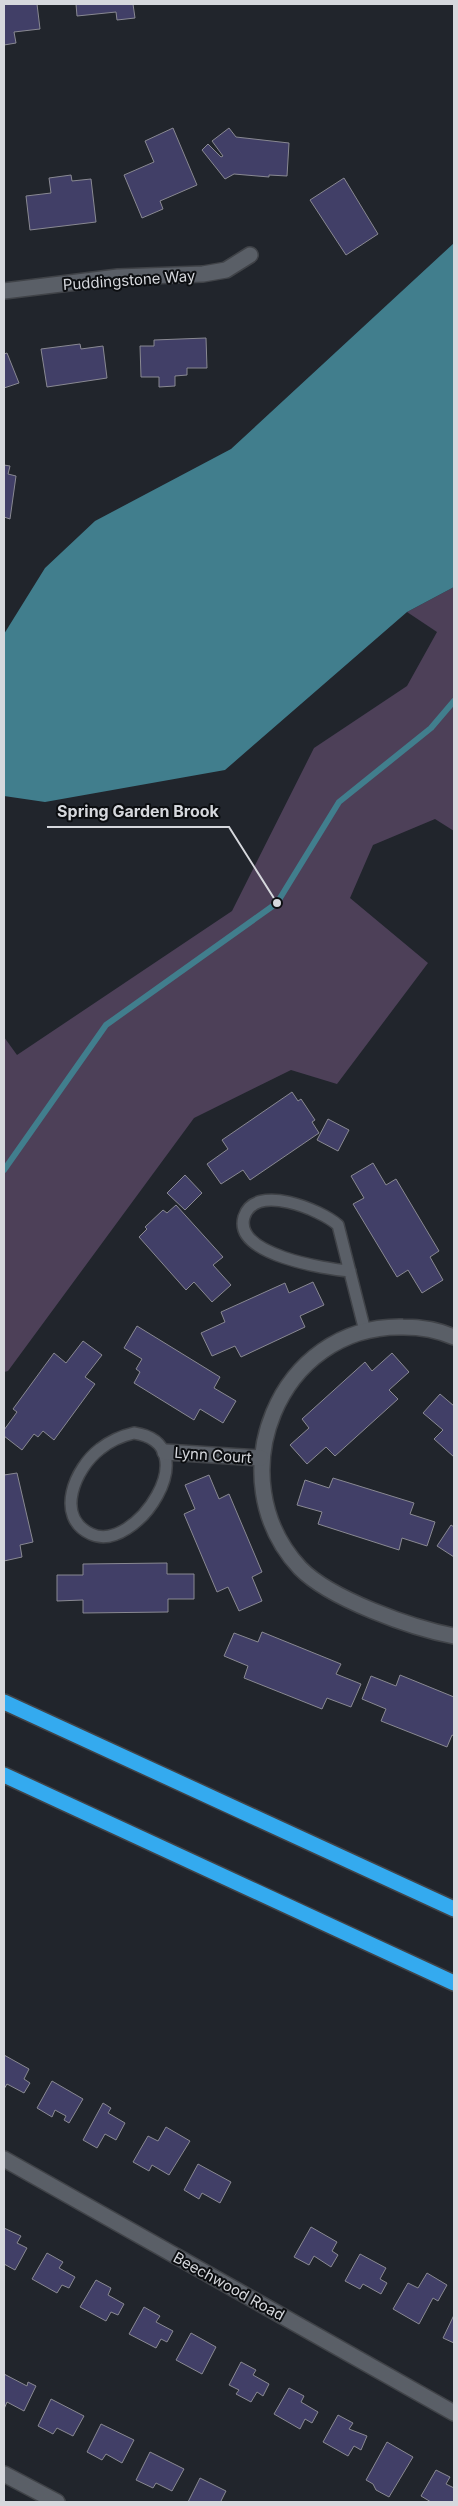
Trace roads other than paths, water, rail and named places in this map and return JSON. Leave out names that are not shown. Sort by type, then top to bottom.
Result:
[{"type":"highway","points":[[4,1702],[454,1909]]},
{"type":"highway","points":[[4,1775],[454,1982]]},
{"type":"street","name":"Puddingstone Way","points":[[4,291],[118,277],[203,274],[226,270],[250,255]]},
{"type":"street","points":[[454,1337],[421,1328],[388,1327],[365,1331],[340,1341],[316,1356],[296,1375],[280,1398],[265,1433],[261,1458],[266,1505],[274,1532],[286,1552],[302,1569],[319,1584],[357,1603],[404,1622],[454,1636]]},
{"type":"street","name":"Lynn Court","points":[[165,1452],[261,1458]]},
{"type":"street","name":"Beechwood Road","points":[[4,2159],[454,2413]]},
{"type":"street","points":[[4,2474],[57,2502]]},
{"type":"lane","points":[[350,1271],[327,1270],[272,1254],[247,1236],[244,1218],[248,1210],[255,1204],[272,1201],[295,1202],[317,1210],[338,1225],[350,1271],[365,1331]]},
{"type":"lane","name":"Lynn Court","points":[[134,1433],[155,1440],[165,1452],[166,1469],[162,1487],[153,1504],[137,1521],[118,1533],[104,1537],[95,1536],[82,1530],[76,1523],[71,1510],[71,1496],[86,1463],[99,1450],[120,1436],[134,1433]]},
{"type":"water","points":[[454,243],[454,587],[407,612],[225,770],[45,802],[4,796],[4,634],[45,568],[95,521],[231,449]]},
{"type":"waterway","points":[[4,1170],[106,1025],[277,903],[339,802],[431,728],[454,701]]},
{"type":"place","name":"Spring Garden Brook","points":[[277,903]]}]
